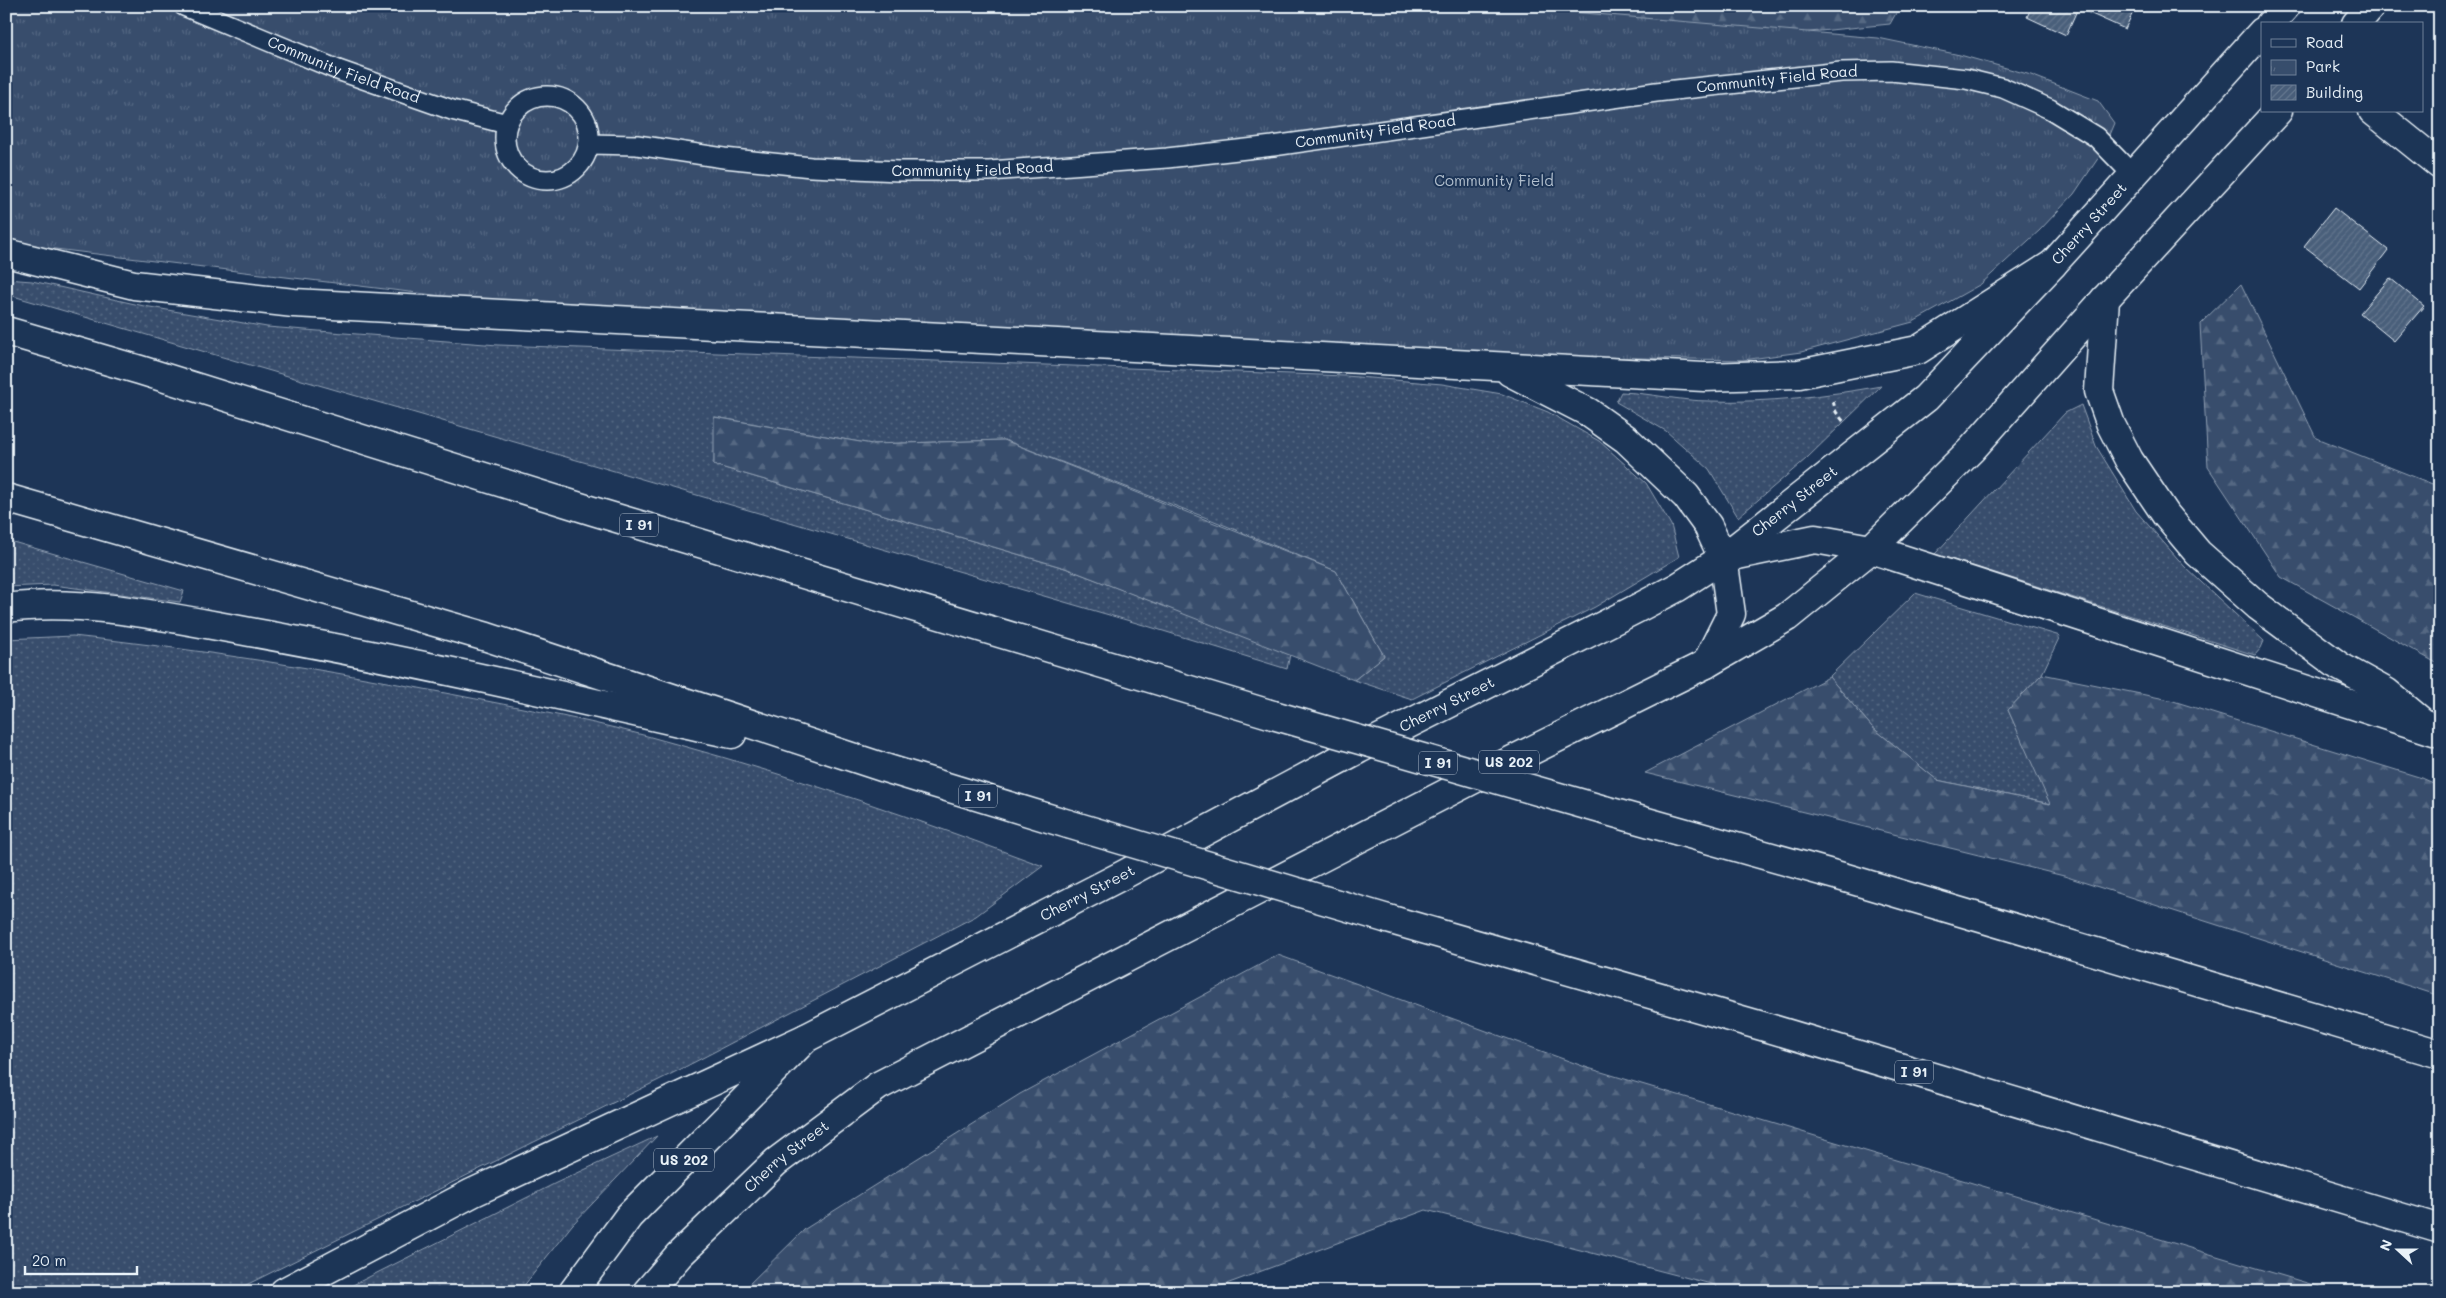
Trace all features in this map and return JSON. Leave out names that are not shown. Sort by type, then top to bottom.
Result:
[{"type":"main road","points":[[2272,22],[2286,6]]},
{"type":"main road","points":[[2358,22],[2371,6]]},
{"type":"main road","name":"Cherry Street","points":[[573,1292],[629,1216],[806,1038],[1114,879],[1359,749],[1636,609],[1678,587],[1723,558],[1926,398],[2053,264],[2132,174],[2261,33]]},
{"type":"main road","name":"Cherry Street","points":[[647,1292],[679,1255],[776,1162],[878,1086],[1470,782],[1706,664],[1787,617],[1871,549],[1972,449],[2104,299],[2277,112]]},
{"type":"main road","points":[[2374,112],[2440,165]]},
{"type":"main road","points":[[6,253],[134,285],[294,303],[1502,368],[1704,377],[1799,374],[1918,350],[2053,264]]},
{"type":"main road","points":[[2104,299],[2099,391],[2111,425],[2129,460],[2166,516],[2198,553],[2258,606],[2339,666],[2386,692],[2435,731]]},
{"type":"main road","name":"I 91","points":[[6,331],[140,370],[593,511],[1273,715],[1856,881],[2440,1054]]},
{"type":"main road","points":[[1502,368],[1588,412],[1626,439],[1686,496],[1708,526],[1723,558],[1731,614],[1706,664]]},
{"type":"main road","name":"I 91","points":[[6,498],[487,637],[888,769],[1068,824],[1388,919],[1772,1029],[2440,1229]]},
{"type":"main road","points":[[1723,558],[1815,539],[1871,549],[2435,731]]},
{"type":"main road","points":[[6,608],[95,607],[351,650],[888,769]]},
{"type":"main road","points":[[284,1292],[472,1193],[806,1038]]},
{"type":"lane","name":"Community Field Road","points":[[184,6],[364,80],[452,110],[507,124]]},
{"type":"lane","name":"Community Field Road","points":[[589,144],[637,145],[724,158],[811,167],[899,171],[999,170],[1186,156],[1273,146],[1656,92],[1841,72],[1892,71],[1966,79],[2003,88],[2050,109],[2096,137],[2132,174]]},
{"type":"lane","points":[[552,95],[573,103],[580,111],[589,132],[589,144],[586,155],[571,173],[548,180],[537,179],[526,174],[510,158],[504,135],[507,124],[520,105],[540,96],[552,95]]},
{"type":"path","points":[[1833,399],[1836,412],[1849,428]]},
{"type":"green space","name":"Community Field","points":[[6,6],[1501,6],[1878,38],[1960,55],[2031,75],[2098,101],[2114,123],[2101,154],[2074,194],[2040,230],[1981,284],[1913,322],[1801,352],[1743,360],[1156,349],[656,322],[6,243]]},
{"type":"green space","points":[[1254,6],[1900,6],[1890,24],[1590,54]]},
{"type":"green space","points":[[6,279],[32,281],[144,306],[267,327],[498,345],[1346,376],[1442,384],[1502,394],[1548,412],[1599,441],[1646,483],[1671,525],[1679,557],[1595,607],[1412,699],[1354,680],[1384,656],[1336,571],[1207,518],[1004,440],[872,444],[715,417],[714,465],[1065,568],[1290,654],[1287,669],[1147,626],[6,294]]},
{"type":"green space","points":[[2241,284],[2316,438],[2440,487],[2440,665],[2281,577],[2208,467],[2200,324]]},
{"type":"green space","points":[[1881,386],[1806,459],[1738,517],[1709,469],[1666,431],[1616,402],[1621,392],[1698,401],[1752,401],[1817,396]]},
{"type":"green space","points":[[2081,405],[2096,446],[2136,511],[2185,567],[2264,641],[2255,655],[1935,554],[2065,413]]},
{"type":"green space","points":[[714,417],[872,444],[1004,440],[1336,571],[1384,656],[1354,680],[1065,568],[714,465]]},
{"type":"green space","points":[[6,540],[184,591],[180,602],[53,585],[6,587]]},
{"type":"green space","points":[[1915,593],[2060,636],[2042,674],[2008,710],[2051,804],[1937,780],[1872,727],[1829,677]]},
{"type":"green space","points":[[73,636],[213,653],[306,668],[503,704],[619,729],[722,757],[815,786],[1043,866],[976,916],[685,1067],[232,1292],[6,1292],[6,639]]},
{"type":"green space","points":[[2042,674],[2170,700],[2422,778],[2440,786],[2440,996],[2064,876],[1645,773],[1829,677],[1872,727],[1937,780],[2050,804],[2008,710]]},
{"type":"green space","points":[[1278,955],[1588,1068],[2337,1292],[1718,1292],[1715,1285],[1426,1210],[1205,1292],[741,1292],[805,1229],[1020,1094]]},
{"type":"green space","points":[[657,1136],[572,1225],[519,1292],[339,1292],[556,1183]]},
{"type":"building","points":[[2032,6],[2136,6],[2125,29],[2078,8],[2066,35],[2027,17]]},
{"type":"building","points":[[2334,208],[2388,250],[2359,288],[2304,246]]},
{"type":"building","points":[[2390,278],[2424,306],[2394,341],[2360,313]]}]
